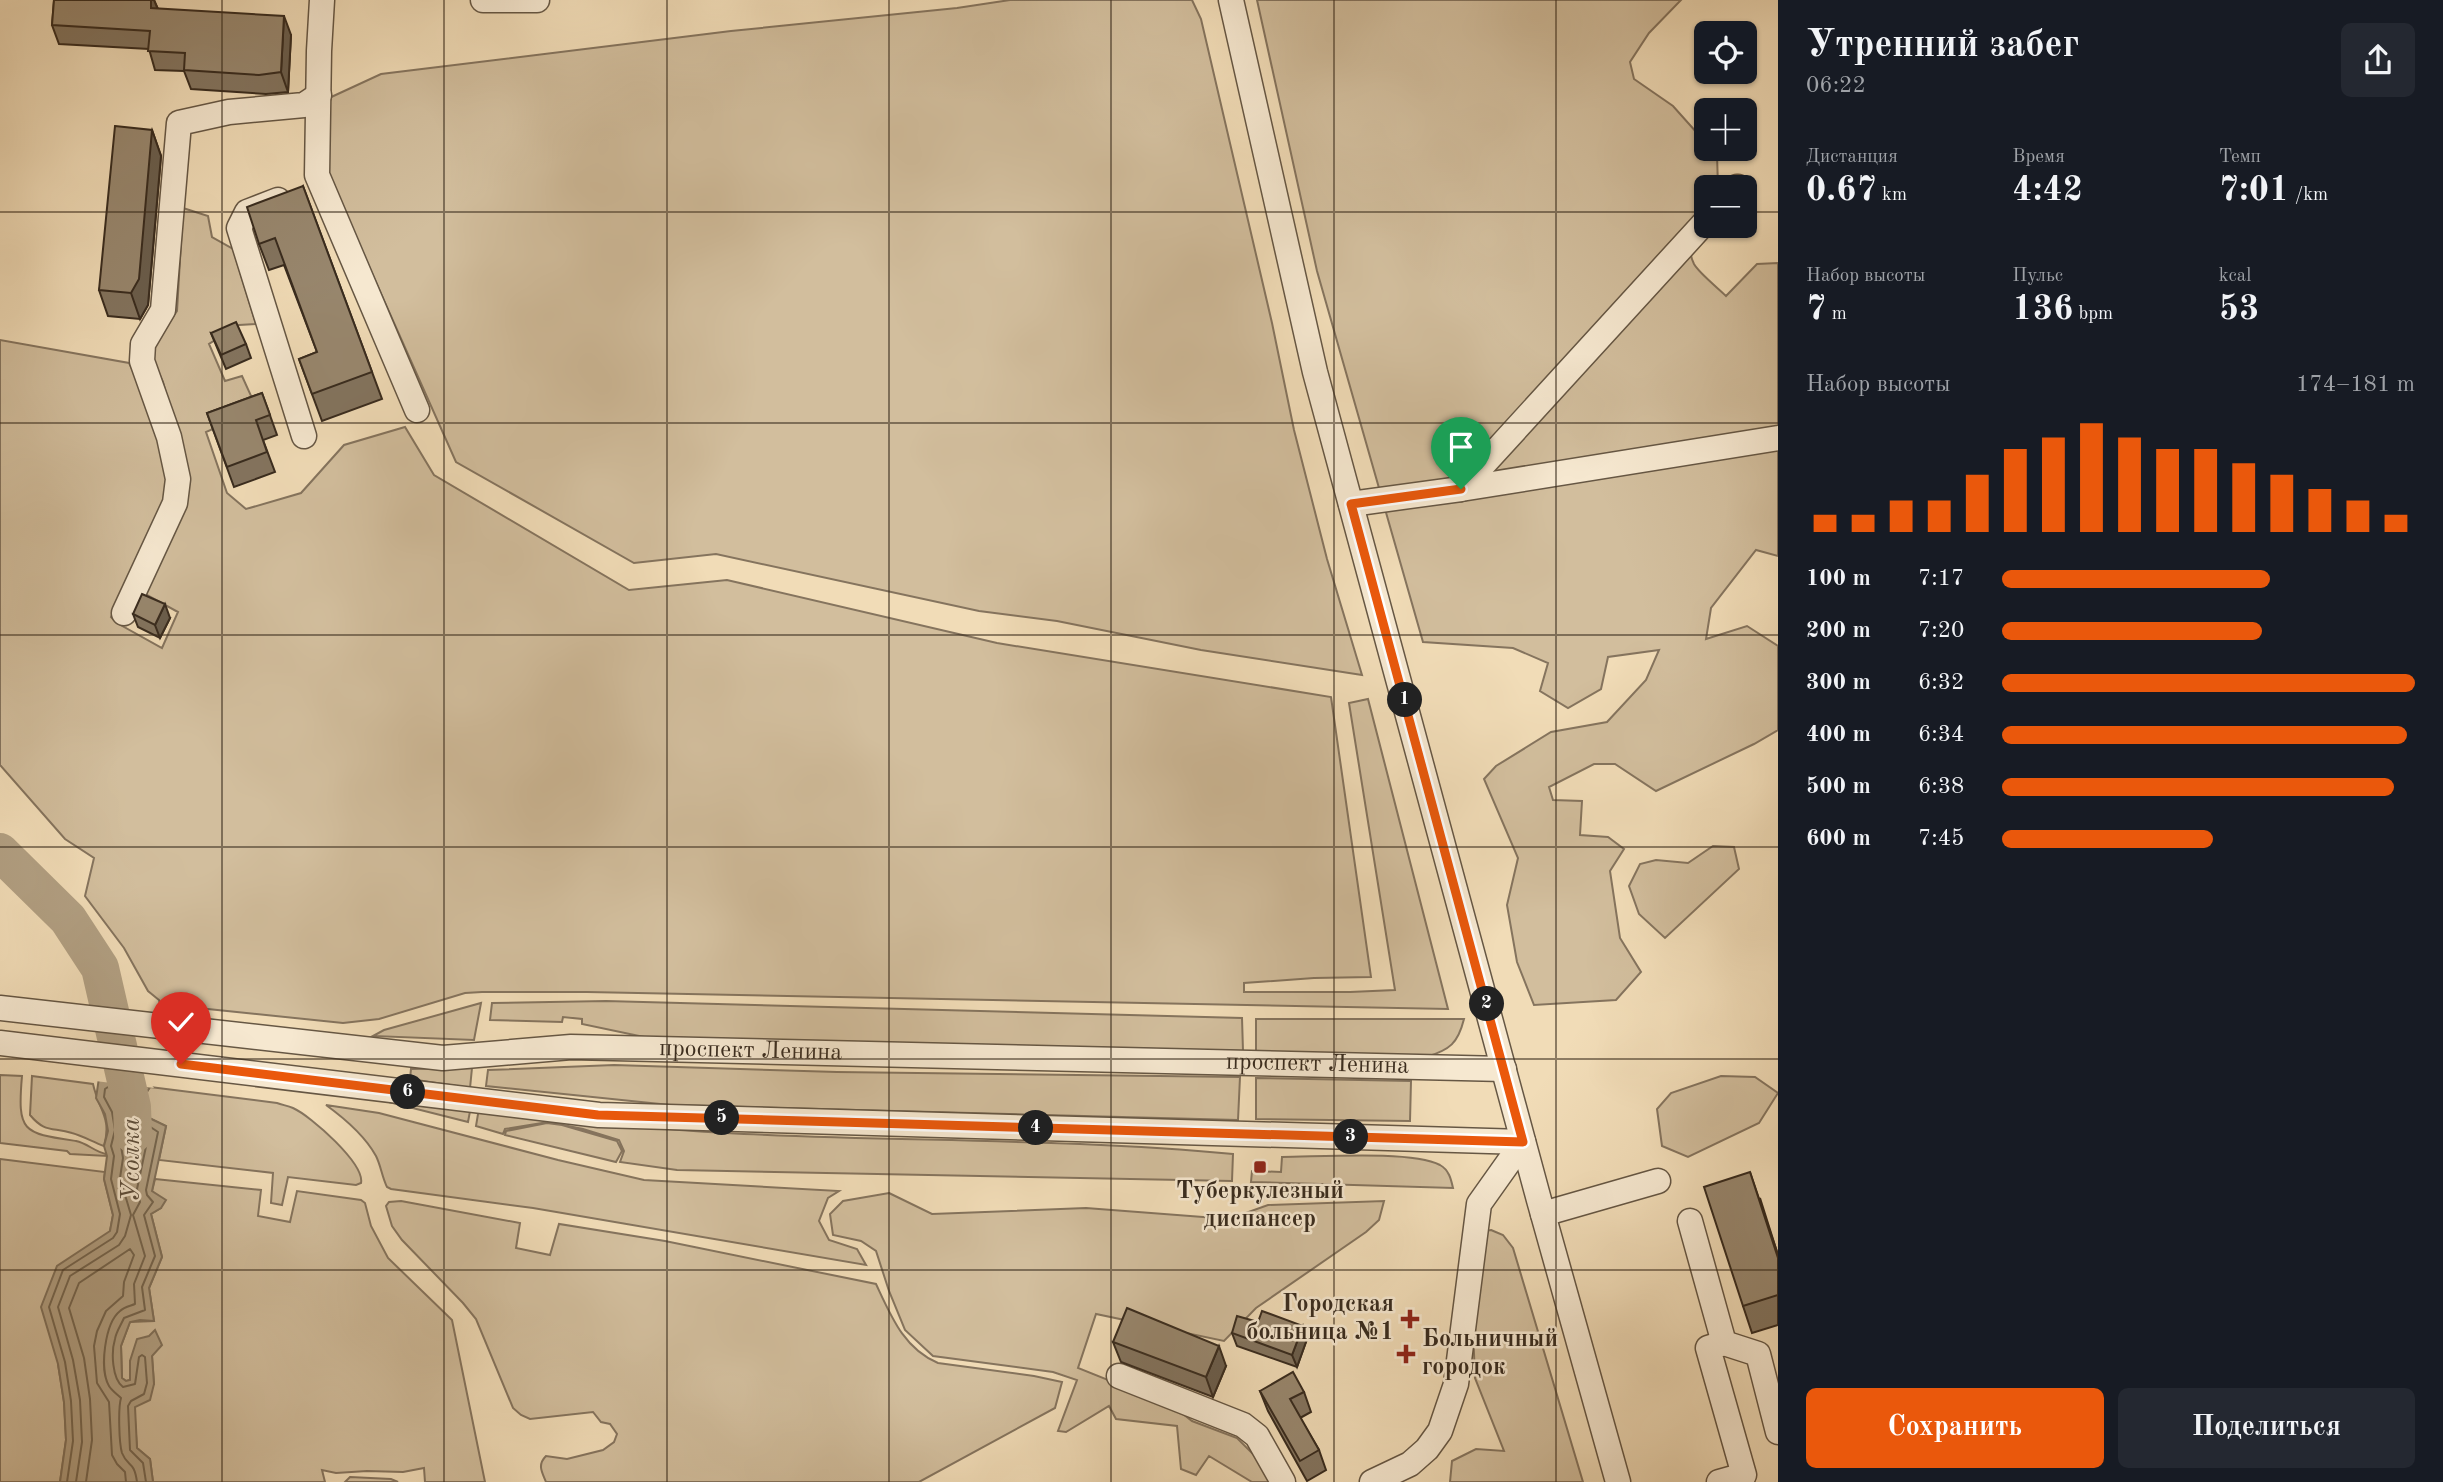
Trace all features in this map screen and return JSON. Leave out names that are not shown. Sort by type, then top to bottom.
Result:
[{"type":"street","points":[[323,0],[317,175],[417,410]]},
{"type":"street","points":[[483,0],[537,0]]},
{"type":"street","points":[[1231,0],[1315,372],[1523,1142],[1618,1482]]},
{"type":"street","points":[[124,613],[175,503],[178,479],[169,436],[142,361],[143,344],[163,310],[179,123],[229,112],[304,105],[319,95]]},
{"type":"street","points":[[304,436],[239,228],[247,212],[321,183]]},
{"type":"street","points":[[1461,489],[1694,234]]},
{"type":"street","points":[[1351,504],[1778,438]]},
{"type":"street","name":"проспект Ленина","points":[[0,1008],[443,1058],[571,1047],[1504,1069]]},
{"type":"street","points":[[11,1043],[598,1115],[1523,1142]]},
{"type":"street","points":[[1372,1482],[1410,1464],[1427,1449],[1440,1431],[1456,1384],[1479,1203],[1523,1142]]},
{"type":"street","points":[[1543,1214],[1658,1181]]},
{"type":"street","points":[[1690,1221],[1724,1343]]},
{"type":"street","points":[[1720,1482],[1744,1475],[1708,1348],[1724,1343],[1768,1355],[1778,1432]]},
{"type":"street","points":[[1119,1376],[1243,1426],[1257,1436],[1283,1482]]},
{"type":"shaded area","points":[[1010,0],[1192,0],[1201,19],[1272,323],[1294,430],[1327,559],[1362,675],[1201,650],[1057,621],[979,611],[716,554],[634,563],[456,462],[329,177],[327,99],[381,74]]},
{"type":"shaded area","points":[[1257,0],[1681,0],[1649,33],[1630,62],[1634,79],[1673,106],[1694,130],[1694,161],[1717,161],[1718,175],[1694,175],[1691,257],[1700,272],[1726,296],[1757,264],[1778,263],[1778,556],[1756,550],[1711,608],[1706,639],[1747,626],[1778,646],[1778,730],[1656,791],[1615,764],[1594,764],[1549,787],[1553,800],[1582,801],[1580,835],[1608,837],[1624,849],[1610,871],[1620,938],[1641,972],[1616,1000],[1534,1005],[1517,962],[1507,905],[1518,858],[1484,779],[1496,766],[1551,732],[1607,722],[1646,680],[1659,650],[1608,657],[1601,689],[1568,708],[1540,691],[1548,663],[1513,648],[1423,642],[1317,271]]},
{"type":"shaded area","points":[[183,208],[208,216],[212,237],[233,249],[256,324],[239,325],[209,344],[225,381],[242,376],[257,409],[206,432],[227,493],[246,509],[301,493],[344,445],[405,427],[434,475],[629,590],[727,580],[997,643],[1331,697],[1371,977],[1244,983],[1244,992],[1395,990],[1349,703],[1368,699],[1448,1009],[482,992],[465,993],[379,1019],[343,1023],[160,1004],[148,991],[124,948],[85,896],[94,858],[65,839],[0,765],[0,340],[129,363],[144,391],[170,473],[168,501],[139,555],[111,617],[162,648],[178,612],[145,594],[187,473],[163,382],[152,358],[156,342],[177,311]]},
{"type":"shaded area","points":[[1713,846],[1734,847],[1739,869],[1665,938],[1639,914],[1629,886],[1640,864],[1656,860],[1688,863]]},
{"type":"shaded area","points":[[606,1001],[1242,1018],[1243,1051],[644,1037],[582,1024],[582,1019],[563,1017],[562,1022],[490,1020],[492,1003]]},
{"type":"shaded area","points":[[481,1003],[474,1040],[373,1036],[384,1030]]},
{"type":"shaded area","points":[[1256,1019],[1464,1019],[1452,1044],[1426,1057],[1256,1053]]},
{"type":"shaded area","points":[[614,1065],[837,1072],[1240,1077],[1238,1120],[670,1105],[486,1086],[488,1070]]},
{"type":"shaded area","points":[[472,1068],[470,1088],[410,1079],[411,1069]]},
{"type":"shaded area","points":[[0,1075],[22,1076],[21,1109],[27,1127],[44,1135],[80,1142],[107,1156],[70,1154],[67,1151],[0,1143]]},
{"type":"shaded area","points":[[32,1076],[93,1084],[106,1121],[104,1146],[76,1134],[45,1127],[35,1121],[30,1115]]},
{"type":"shaded area","points":[[1721,1076],[1755,1077],[1778,1093],[1759,1123],[1688,1157],[1662,1146],[1657,1109],[1671,1093]]},
{"type":"shaded area","points":[[1256,1078],[1411,1081],[1410,1121],[1256,1119]]},
{"type":"shaded area","points":[[150,1087],[277,1103],[293,1108],[323,1130],[346,1153],[355,1164],[361,1183],[356,1185],[288,1177],[282,1205],[271,1203],[273,1173],[159,1160],[166,1126],[143,1115],[143,1098]]},
{"type":"shaded area","points":[[365,1096],[471,1106],[468,1122]]},
{"type":"shaded area","points":[[326,1105],[379,1113],[644,1180],[839,1191],[828,1198],[819,1221],[829,1240],[857,1249],[866,1265],[533,1208],[391,1189],[387,1187],[376,1156],[366,1141]]},
{"type":"shaded area","points":[[479,1108],[695,1131],[1107,1145],[1233,1154],[1232,1181],[677,1170],[620,1162],[624,1151],[619,1140],[583,1129],[548,1122],[505,1129],[503,1134],[476,1126]]},
{"type":"shaded area","points":[[547,1123],[617,1141],[622,1151],[616,1162],[505,1135],[506,1131]]},
{"type":"shaded area","points":[[1387,1156],[1426,1160],[1446,1169],[1453,1188],[1251,1182],[1252,1171],[1281,1172],[1282,1157]]},
{"type":"shaded area","points":[[0,1159],[105,1172],[104,1179],[113,1215],[110,1231],[58,1364],[66,1440],[60,1482],[0,1482]]},
{"type":"shaded area","points":[[155,1179],[261,1190],[258,1216],[290,1222],[297,1191],[361,1200],[365,1203],[371,1226],[388,1258],[452,1320],[485,1482],[425,1482],[424,1468],[403,1472],[336,1473],[322,1470],[325,1482],[153,1482],[150,1459],[137,1448],[134,1407],[154,1384],[152,1356],[130,1361],[130,1380],[126,1381],[122,1378],[121,1346],[130,1322],[154,1321],[149,1288],[162,1257],[151,1214],[161,1208],[152,1191]]},
{"type":"shaded area","points":[[889,1193],[932,1214],[1086,1208],[1229,1219],[1268,1205],[1384,1201],[1379,1220],[1366,1232],[1256,1308],[1224,1341],[1096,1314],[1078,1368],[1173,1406],[1192,1421],[1237,1438],[1259,1460],[1269,1482],[1252,1482],[1209,1456],[1196,1475],[1181,1469],[1177,1426],[1116,1419],[1109,1406],[1066,1432],[1058,1431],[1077,1380],[1053,1372],[933,1356],[905,1330],[876,1251],[861,1241],[833,1235],[830,1214],[843,1201]]},
{"type":"shaded area","points":[[401,1201],[520,1223],[516,1248],[550,1255],[559,1224],[665,1241],[876,1284],[900,1330],[926,1357],[938,1363],[1062,1382],[1055,1408],[919,1482],[546,1482],[541,1466],[546,1456],[567,1459],[603,1450],[614,1442],[617,1434],[610,1424],[601,1422],[593,1412],[530,1419],[513,1408],[476,1319],[392,1226],[386,1206],[389,1202]]},
{"type":"shaded area","points":[[1491,1230],[1503,1235],[1513,1248],[1583,1482],[1450,1482],[1452,1461],[1476,1449],[1504,1451],[1475,1378],[1473,1329],[1485,1231]]},
{"type":"shaded area","points":[[350,1477],[391,1479],[398,1482],[345,1482]]},
{"type":"water","points":[[99,1078],[150,1087],[143,1098],[143,1115],[166,1126],[152,1191],[166,1200],[161,1208],[151,1214],[162,1257],[149,1288],[154,1321],[130,1322],[121,1346],[122,1378],[126,1381],[130,1380],[130,1361],[137,1339],[149,1336],[155,1330],[162,1345],[152,1356],[154,1384],[150,1400],[135,1407],[137,1448],[150,1459],[153,1482],[60,1482],[66,1440],[64,1402],[58,1364],[41,1307],[57,1266],[110,1231],[113,1215],[104,1179],[107,1156],[104,1146],[108,1131],[105,1114],[96,1098]]},
{"type":"pier","points":[[99,1074],[151,1084],[154,1088],[95,1081]]},
{"type":"building","points":[[54,0],[151,0],[151,8],[284,16],[281,72],[259,75],[184,70],[185,53],[148,51],[150,31],[52,25]]},
{"type":"building","points":[[115,126],[152,130],[139,279],[131,293],[99,290]]},
{"type":"building","points":[[303,186],[372,372],[312,394],[299,359],[317,352],[275,238],[259,244],[247,207]]},
{"type":"building","points":[[236,322],[246,344],[221,355],[211,333]]},
{"type":"building","points":[[262,393],[270,415],[256,420],[267,452],[227,467],[207,413]]},
{"type":"building","points":[[142,594],[165,604],[155,625],[133,614]]},
{"type":"building","points":[[1750,1172],[1778,1258],[1778,1295],[1743,1306],[1704,1187]]},
{"type":"building","points":[[1127,1308],[1219,1346],[1206,1377],[1113,1342]]},
{"type":"building","points":[[1262,1311],[1303,1326],[1292,1355],[1232,1333],[1237,1316],[1258,1322]]},
{"type":"building","points":[[1293,1372],[1304,1392],[1290,1399],[1319,1450],[1300,1461],[1260,1391]]},
{"type":"waterway","name":"Усолка","points":[[0,852],[68,919],[100,968],[132,1107],[133,1134]]},
{"type":"place","name":"Туберкулезный диспансер","points":[[1260,1167]]},
{"type":"place","name":"Городская больница №1","points":[[1410,1319]]},
{"type":"place","name":"Больничный городок","points":[[1406,1354]]},
{"type":"route","points":[[181,1064],[598,1115],[1523,1142],[1351,504],[1461,489]]}]
